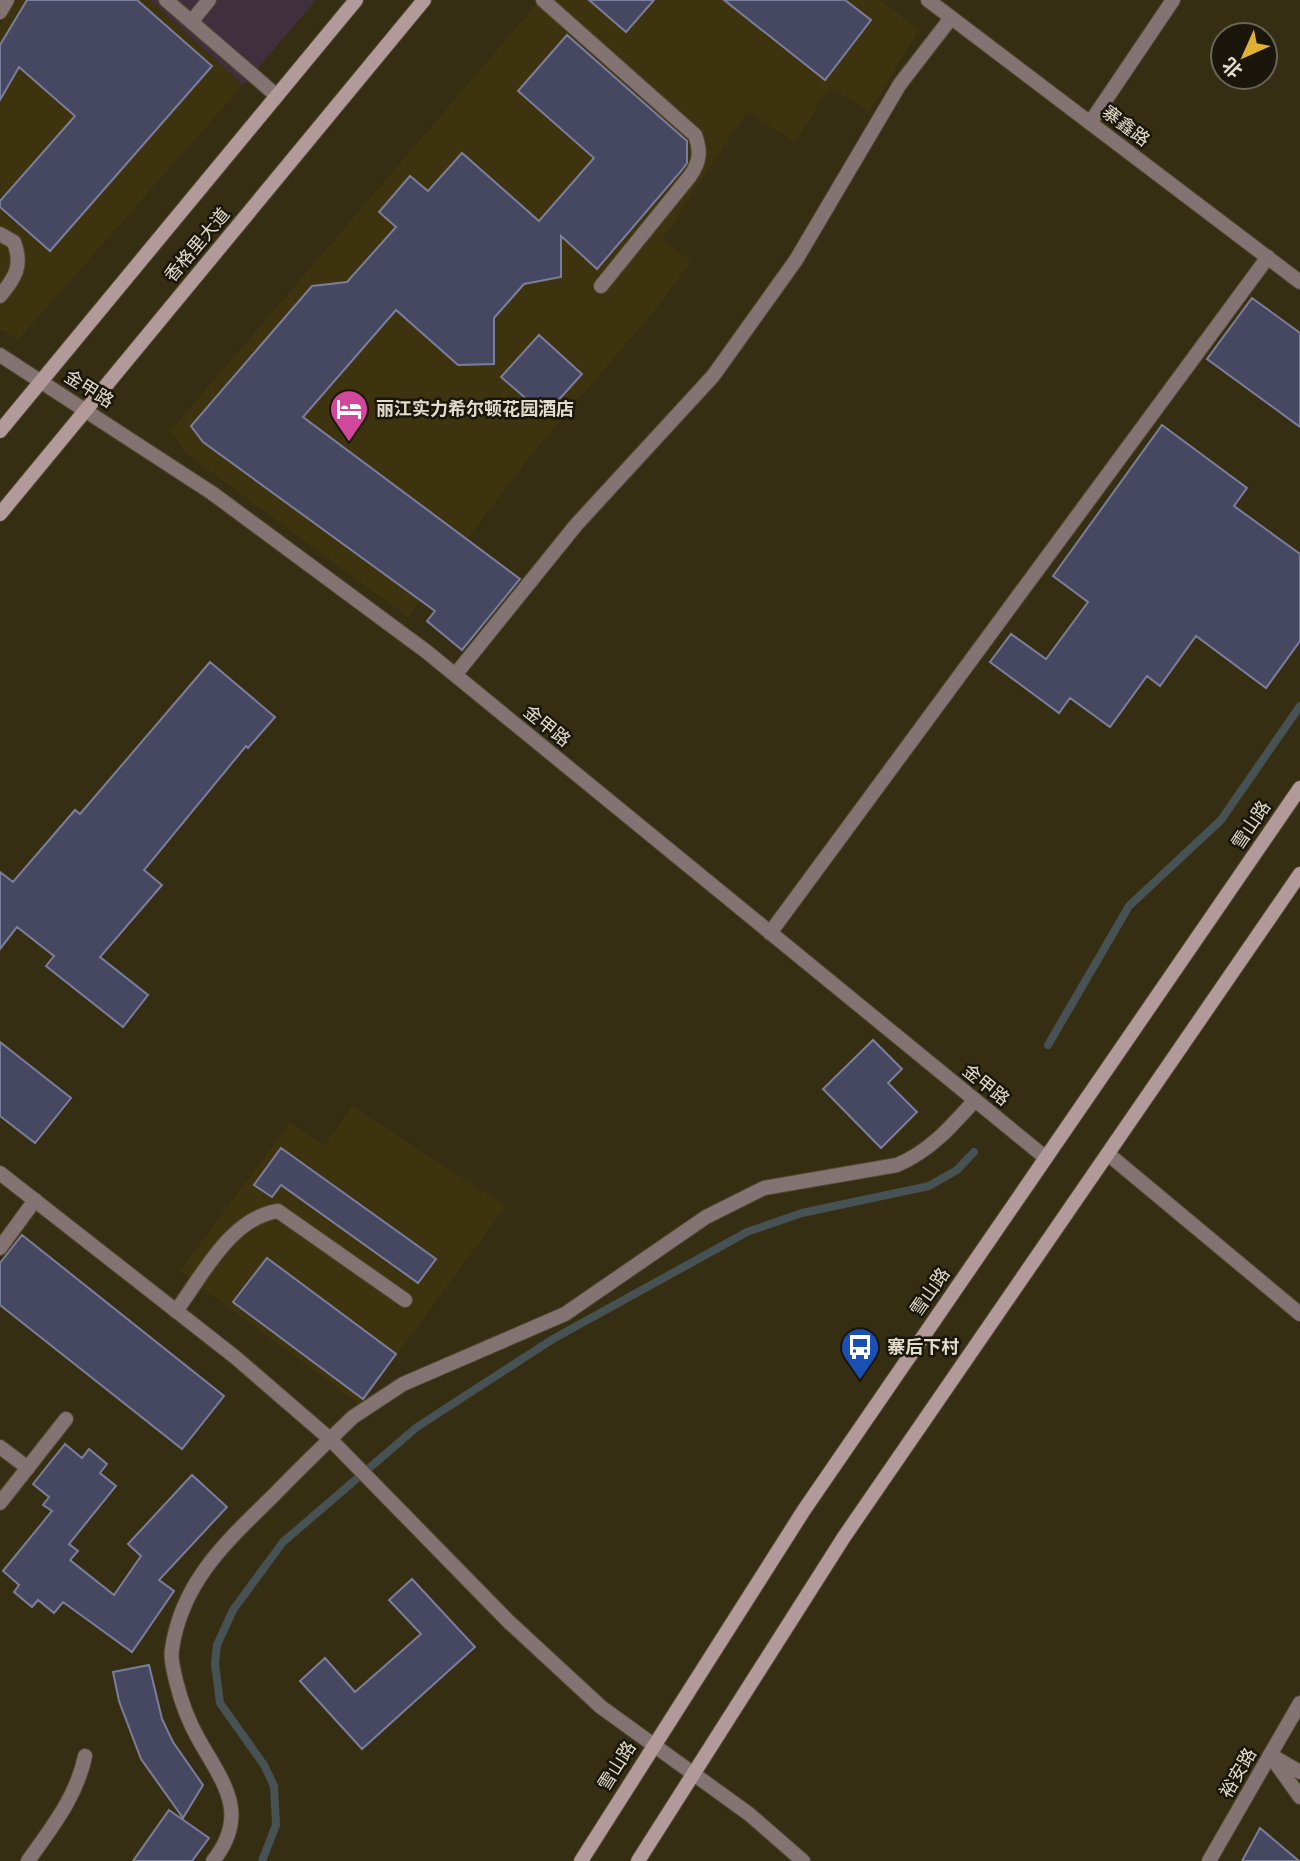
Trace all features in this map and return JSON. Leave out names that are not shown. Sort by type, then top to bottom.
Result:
[{"type":"main road","name":"香格里大道","points":[[0,431],[356,0]]},
{"type":"main road","name":"香格里大道","points":[[0,514],[424,0]]},
{"type":"main road","name":"雪山路","points":[[581,1861],[804,1510],[1300,788]]},
{"type":"main road","points":[[638,1861],[852,1526],[1300,874]]},
{"type":"street","points":[[0,12],[7,0]]},
{"type":"street","points":[[166,0],[277,96]]},
{"type":"street","points":[[191,22],[209,0]]},
{"type":"street","points":[[543,0],[695,135],[698,144],[698,161],[690,176],[601,286]]},
{"type":"street","name":"寨鑫路","points":[[928,0],[1300,282]]},
{"type":"street","points":[[1090,123],[1173,0]]},
{"type":"street","points":[[455,675],[576,525],[713,376],[796,260],[900,84],[951,18]]},
{"type":"street","points":[[0,234],[13,242],[19,263],[16,276],[0,296]]},
{"type":"street","points":[[770,933],[1268,257]]},
{"type":"street","name":"金甲路","points":[[0,355],[86,410],[321,571],[455,675],[1046,1158]]},
{"type":"street","points":[[213,1861],[230,1828],[231,1801],[228,1788],[198,1739],[180,1697],[171,1651],[191,1592],[215,1553],[353,1417],[403,1384],[565,1314],[619,1280],[673,1239],[764,1188],[897,1165],[909,1160],[935,1143],[975,1100]]},
{"type":"street","points":[[1108,1153],[1300,1314]]},
{"type":"street","points":[[0,1173],[176,1311],[330,1439],[509,1622],[601,1707],[749,1814],[803,1861]]},
{"type":"street","points":[[0,1248],[35,1200]]},
{"type":"street","points":[[176,1311],[235,1232],[257,1216],[278,1211],[405,1300]]},
{"type":"street","points":[[0,1503],[66,1419]]},
{"type":"street","points":[[0,1447],[27,1468]]},
{"type":"street","name":"裕安路","points":[[1209,1861],[1300,1703]]},
{"type":"street","points":[[28,1861],[68,1804],[80,1779],[85,1755]]},
{"type":"street","points":[[1270,1755],[1300,1772]]},
{"type":"street","points":[[1270,1755],[1300,1797]]},
{"type":"shaded area","points":[[14,0],[150,0],[243,85],[18,340],[0,329],[0,25]]},
{"type":"shaded area","points":[[150,0],[316,0],[243,85]]},
{"type":"shaded area","points":[[540,0],[881,0],[919,30],[869,112],[830,87],[795,142],[747,112],[662,240],[691,261],[661,303],[532,454],[408,617],[188,455],[170,431]]},
{"type":"shaded area","points":[[352,1106],[506,1206],[360,1405],[180,1271],[290,1122],[324,1146]]},
{"type":"building","points":[[27,0],[137,0],[212,66],[50,251],[0,207],[0,201],[75,116],[19,67],[0,100],[0,45]]},
{"type":"building","points":[[589,0],[654,0],[626,32]]},
{"type":"building","points":[[724,0],[845,0],[871,20],[825,80]]},
{"type":"building","points":[[567,35],[687,141],[687,163],[597,269],[561,236],[561,277],[524,284],[494,318],[494,364],[458,365],[396,310],[303,417],[520,579],[462,650],[427,621],[435,611],[203,442],[191,426],[312,286],[347,282],[396,227],[379,212],[410,176],[428,191],[462,153],[539,221],[594,158],[518,91]]},
{"type":"building","points":[[1252,298],[1300,333],[1300,427],[1207,359]]},
{"type":"building","points":[[539,335],[582,374],[545,415],[501,377]]},
{"type":"building","points":[[1162,425],[1247,488],[1234,506],[1300,554],[1300,641],[1266,688],[1196,636],[1160,686],[1147,676],[1110,727],[1070,698],[1059,713],[990,662],[1011,634],[1046,659],[1088,602],[1053,576]]},
{"type":"building","points":[[210,662],[275,717],[248,748],[246,746],[144,870],[162,885],[100,957],[148,995],[123,1027],[46,966],[54,956],[17,927],[0,949],[0,872],[13,882],[75,810],[80,814]]},
{"type":"building","points":[[873,1040],[902,1069],[888,1083],[917,1112],[881,1148],[823,1089]]},
{"type":"building","points":[[0,1042],[71,1098],[35,1143],[0,1116]]},
{"type":"building","points":[[281,1148],[436,1259],[418,1283],[281,1185],[272,1197],[254,1185]]},
{"type":"building","points":[[22,1235],[224,1396],[182,1449],[0,1305],[0,1263]]},
{"type":"building","points":[[267,1258],[396,1354],[363,1399],[233,1302]]},
{"type":"building","points":[[65,1444],[82,1458],[89,1449],[107,1464],[100,1473],[116,1486],[69,1544],[78,1551],[70,1560],[114,1595],[141,1556],[128,1544],[192,1475],[227,1507],[159,1580],[174,1591],[132,1652],[63,1602],[54,1613],[38,1600],[32,1607],[14,1592],[19,1585],[3,1571],[52,1511],[43,1505],[49,1497],[33,1484]]},
{"type":"building","points":[[412,1579],[475,1647],[362,1749],[300,1681],[325,1658],[355,1692],[421,1634],[389,1600]]},
{"type":"building","points":[[149,1665],[162,1719],[173,1742],[203,1785],[183,1818],[141,1759],[119,1701],[113,1672]]},
{"type":"building","points":[[169,1810],[209,1838],[192,1861],[133,1861]]},
{"type":"building","points":[[1260,1828],[1299,1861],[1242,1861]]},
{"type":"waterway","points":[[1048,1045],[1129,906],[1221,820],[1300,706]]},
{"type":"waterway","points":[[262,1861],[276,1825],[274,1786],[264,1765],[220,1703],[215,1664],[217,1645],[233,1610],[283,1542],[417,1427],[553,1339],[747,1232],[802,1213],[929,1186],[957,1170],[974,1152]]},
{"type":"place","name":"丽江实力希尔顿花园酒店","points":[[349,443]]},
{"type":"place","name":"寨后下村","points":[[860,1381]]}]
